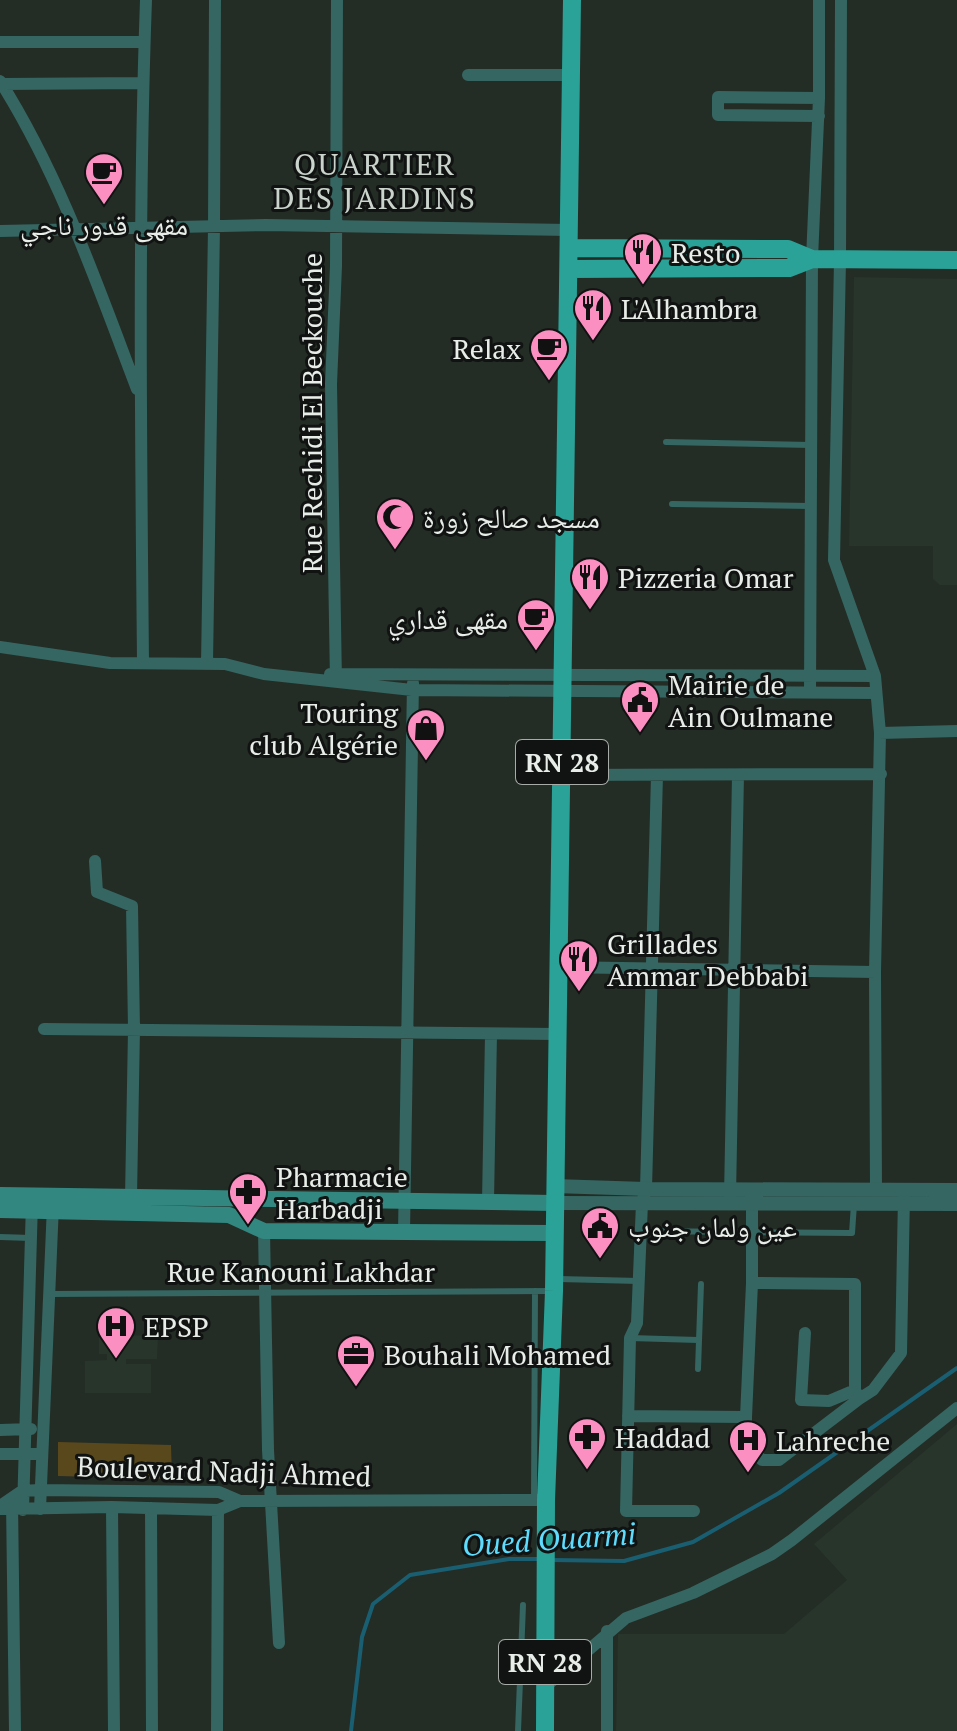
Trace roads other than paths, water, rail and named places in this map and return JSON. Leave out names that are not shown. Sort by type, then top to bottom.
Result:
[{"type":"main road","name":"RN 28","points":[[545,1731],[546,1524],[540,1501],[548,1287],[554,1233],[572,0]]},
{"type":"main road","points":[[569,239],[788,249],[812,259],[957,260]]},
{"type":"main road","points":[[569,269],[789,268],[812,259]]},
{"type":"main road","points":[[53,1203],[131,1197],[488,1201],[554,1194]]},
{"type":"main road","points":[[0,1195],[32,1203]]},
{"type":"main road","points":[[0,1210],[32,1203],[53,1203],[229,1215],[264,1231],[554,1233]]},
{"type":"street","points":[[143,663],[139,396],[146,0]]},
{"type":"street","points":[[207,663],[215,0]]},
{"type":"street","name":"Rue Rechidi El Beckouche","points":[[336,678],[331,384],[336,226],[337,0]]},
{"type":"street","points":[[810,693],[812,259],[819,116],[819,0]]},
{"type":"street","points":[[841,0],[834,560],[875,676],[880,733],[875,972],[876,1189]]},
{"type":"street","points":[[0,42],[144,42]]},
{"type":"street","points":[[468,75],[571,75]]},
{"type":"street","points":[[1,82],[143,83]]},
{"type":"street","points":[[1,82],[21,115],[77,231],[139,396]]},
{"type":"street","points":[[819,98],[718,97],[718,115],[819,116]]},
{"type":"street","points":[[0,231],[336,226],[569,239]]},
{"type":"street","points":[[0,647],[110,663],[225,664],[264,674],[336,678],[412,690],[563,682],[875,676]]},
{"type":"street","points":[[404,1232],[413,673]]},
{"type":"street","points":[[336,678],[413,673],[810,693],[876,693]]},
{"type":"street","points":[[880,733],[957,731]]},
{"type":"street","points":[[562,775],[881,774]]},
{"type":"street","points":[[657,775],[644,1196],[637,1323],[630,1338],[626,1511],[694,1511]]},
{"type":"street","points":[[730,1196],[738,775]]},
{"type":"street","points":[[95,861],[97,892],[132,906],[134,1029],[131,1197]]},
{"type":"street","points":[[558,967],[875,972]]},
{"type":"street","points":[[44,1029],[557,1034]]},
{"type":"street","points":[[488,1201],[491,1034]]},
{"type":"street","points":[[554,1194],[752,1196],[876,1189],[904,1197],[957,1204]]},
{"type":"street","points":[[752,1196],[854,1204],[957,1190]]},
{"type":"street","points":[[752,1196],[746,1444],[762,1460],[779,1460],[857,1395]]},
{"type":"street","points":[[805,1333],[801,1400],[829,1401],[873,1390],[901,1353],[904,1197]]},
{"type":"street","points":[[15,1731],[11,1504],[23,1454],[32,1203]]},
{"type":"street","points":[[40,1509],[53,1203]]},
{"type":"street","points":[[264,1231],[268,1450],[279,1643]]},
{"type":"street","points":[[752,1283],[855,1284],[857,1395]]},
{"type":"street","points":[[545,1687],[607,1631],[626,1618],[693,1593],[772,1554],[811,1527],[957,1408]]},
{"type":"street","points":[[628,1416],[746,1417]]},
{"type":"street","points":[[0,1430],[42,1429]]},
{"type":"street","points":[[0,1454],[41,1454]]},
{"type":"street","name":"Boulevard Nadji Ahmed","points":[[11,1504],[39,1490],[219,1492],[240,1501],[272,1502],[540,1501]]},
{"type":"street","points":[[11,1504],[40,1509],[112,1507],[218,1510],[240,1501]]},
{"type":"street","points":[[112,1507],[114,1731]]},
{"type":"street","points":[[151,1508],[152,1731]]},
{"type":"street","points":[[217,1731],[218,1510]]},
{"type":"street","points":[[607,1631],[607,1731]]},
{"type":"lane","points":[[666,442],[811,445]]},
{"type":"lane","points":[[672,504],[811,506]]},
{"type":"lane","points":[[641,1231],[852,1233],[854,1204]]},
{"type":"lane","points":[[0,1237],[31,1238]]},
{"type":"lane","name":"Rue Kanouni Lakhdar","points":[[49,1294],[548,1287],[639,1281]]},
{"type":"lane","points":[[698,1369],[701,1284]]},
{"type":"lane","points":[[630,1338],[698,1340]]},
{"type":"lane","points":[[518,1731],[523,1605]]},
{"type":"waterway","name":"Oued Ouarmi","points":[[551,1560],[624,1561],[693,1542],[779,1493],[957,1368]]},
{"type":"waterway","name":"Oued Ouarmi","points":[[351,1731],[362,1637],[373,1604],[410,1575],[509,1559],[542,1559]]},
{"type":"place","name":"مقهى قدور ناجي","points":[[104,206]]},
{"type":"place","name":"Resto","points":[[643,286]]},
{"type":"place","name":"L'Alhambra","points":[[593,342]]},
{"type":"place","name":"Relax","points":[[549,382]]},
{"type":"place","name":"مسجد صالح زورة","points":[[395,551]]},
{"type":"place","name":"Pizzeria Omar","points":[[590,611]]},
{"type":"place","name":"مقهى قداري","points":[[536,652]]},
{"type":"place","name":"Mairie de Ain Oulmane","points":[[640,734]]},
{"type":"place","name":"Touring club Algérie","points":[[426,762]]},
{"type":"place","name":"Grillades Ammar Debbabi","points":[[579,993]]},
{"type":"place","name":"Pharmacie Harbadji","points":[[248,1226]]},
{"type":"place","name":"عين ولمان جنوب","points":[[600,1260]]},
{"type":"place","name":"EPSP","points":[[116,1360]]},
{"type":"place","name":"Bouhali Mohamed","points":[[356,1388]]},
{"type":"place","name":"Haddad","points":[[587,1471]]},
{"type":"place","name":"Lahreche","points":[[748,1474]]},
{"type":"district","name":"QUARTIER DES JARDINS","points":[[375,181]]}]
